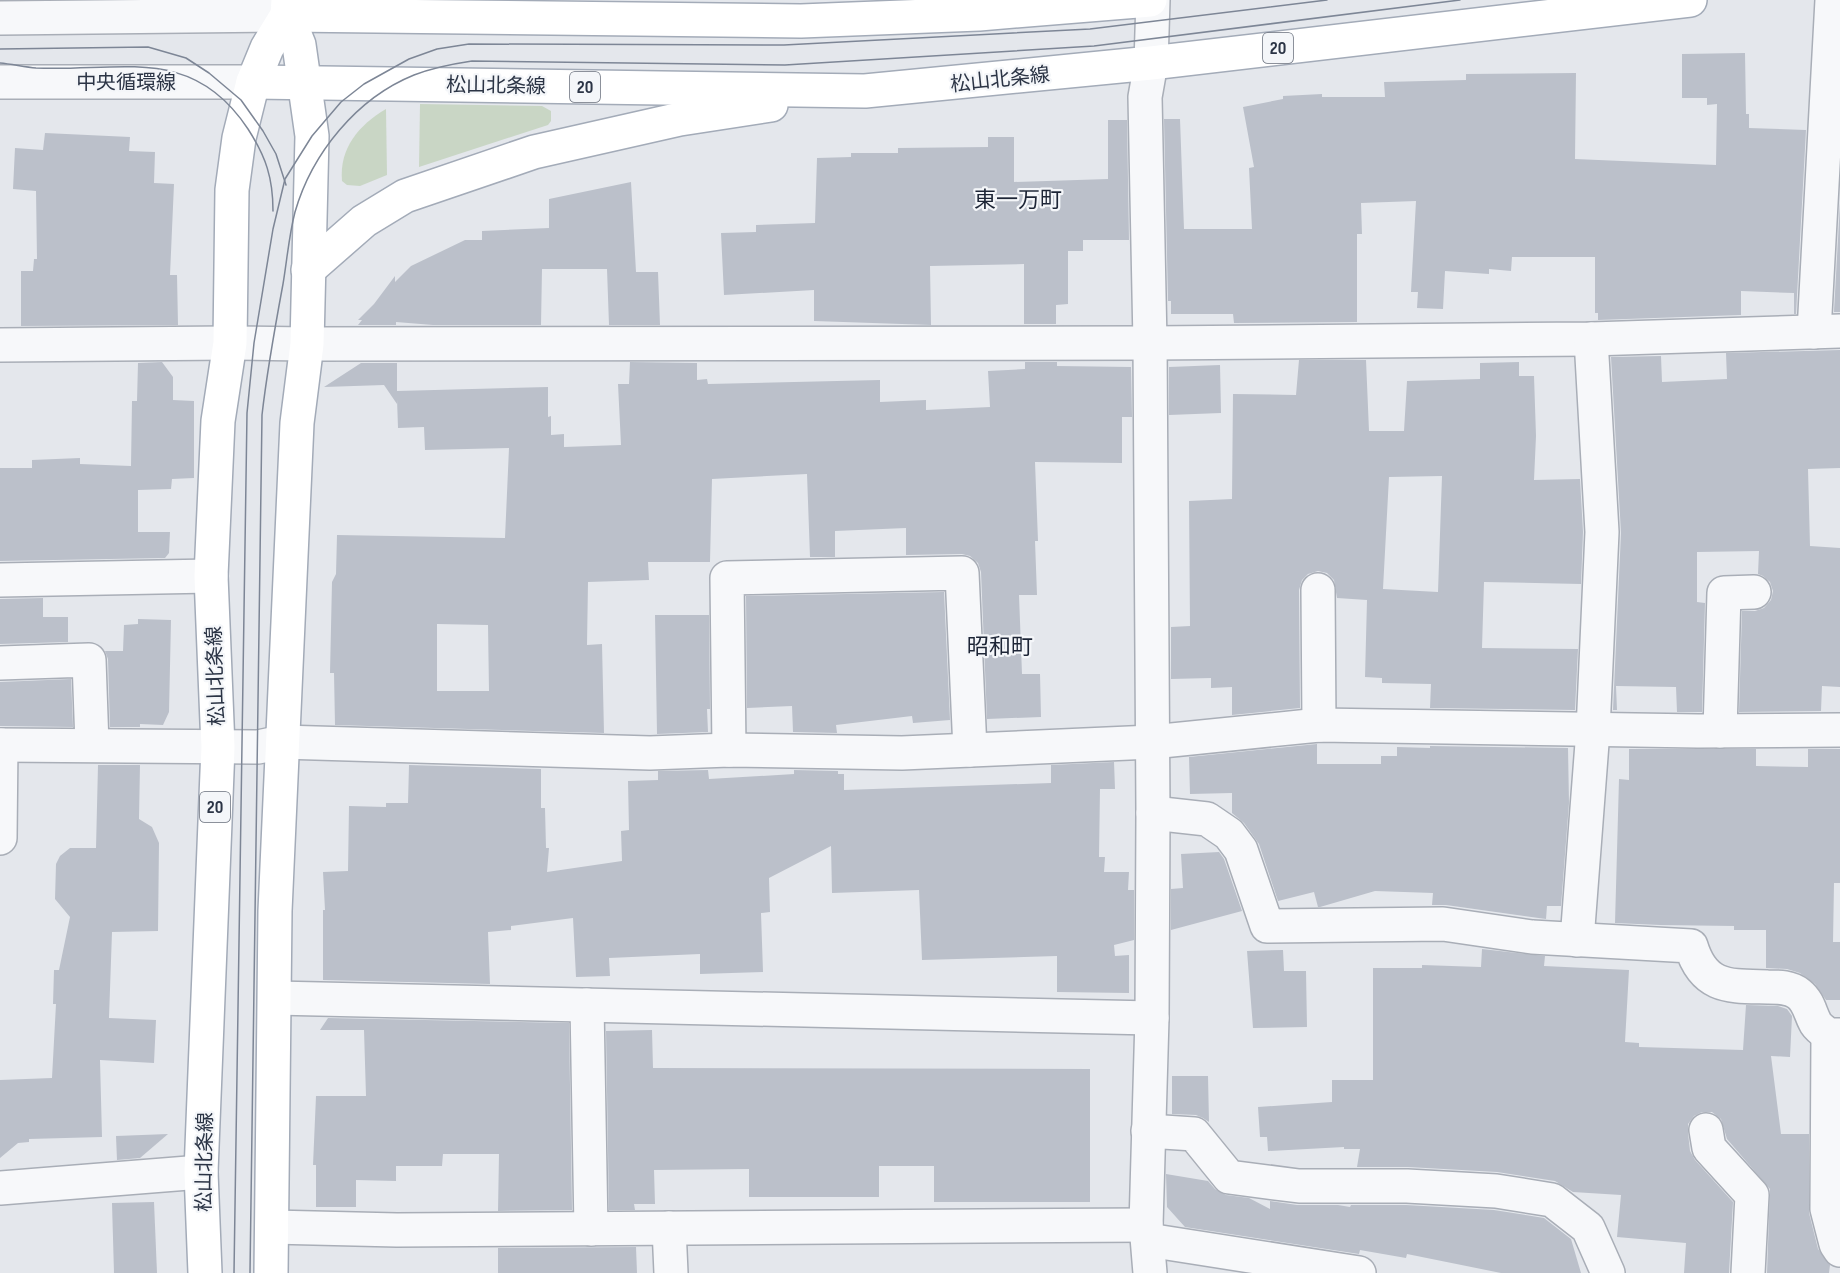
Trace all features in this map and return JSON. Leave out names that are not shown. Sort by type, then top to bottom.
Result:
[{"type":"main road","points":[[271,1273],[275,911],[297,423],[307,344],[312,136],[299,45],[288,7],[801,21],[979,14],[1152,0]]},
{"type":"main road","name":"松山北条線","points":[[253,82],[865,91],[1151,63],[1556,7],[1690,0]]},
{"type":"main road","name":"松山北条線","points":[[205,1273],[201,1173],[218,747],[211,576],[218,421],[230,343],[232,190],[239,138],[253,82],[288,7]]},
{"type":"main road","points":[[308,270],[364,221],[405,196],[534,152],[680,119],[865,91]]},
{"type":"street","points":[[1150,1273],[1147,1232],[1154,813],[1150,343],[1145,98],[1151,63],[1152,0]]},
{"type":"street","points":[[0,345],[1150,343],[1591,339],[1827,332],[1832,0]]},
{"type":"street","points":[[0,18],[288,7]]},
{"type":"street","name":"中央循環線","points":[[0,82],[253,82]]},
{"type":"street","points":[[1577,940],[1593,730],[1602,532],[1591,339]]},
{"type":"street","points":[[729,750],[727,578],[962,573],[970,750]]},
{"type":"street","points":[[0,580],[211,576]]},
{"type":"street","points":[[1318,590],[1319,725]]},
{"type":"street","points":[[1720,731],[1724,593],[1754,592]]},
{"type":"street","points":[[0,663],[89,660],[92,745]]},
{"type":"street","points":[[0,838],[1,745],[258,747],[282,742],[650,753],[729,750],[902,753],[1152,742],[1319,725],[1593,730],[1840,730]]},
{"type":"street","points":[[1154,813],[1207,819],[1229,834],[1241,850],[1267,926],[1443,924],[1532,937],[1691,946],[1696,962],[1709,978],[1730,986],[1784,987],[1799,994],[1810,1008],[1815,1024],[1834,1035],[1833,1186],[1827,1209],[1836,1244],[1840,1250]]},
{"type":"street","points":[[275,998],[1152,1018]]},
{"type":"street","points":[[587,1005],[591,1229]]},
{"type":"street","points":[[1706,1130],[1709,1148],[1752,1195],[1748,1273]]},
{"type":"street","points":[[1148,1131],[1194,1134],[1229,1178],[1299,1186],[1407,1186],[1496,1191],[1552,1200],[1588,1228],[1608,1273]]},
{"type":"street","points":[[0,1188],[201,1173]]},
{"type":"street","points":[[272,1227],[397,1230],[669,1228],[1147,1232],[1359,1273]]},
{"type":"street","points":[[669,1228],[671,1273]]},
{"type":"green space","points":[[420,104],[542,106],[551,111],[551,121],[548,125],[419,167]]},
{"type":"green space","points":[[386,109],[387,175],[360,186],[347,185],[342,181],[342,169],[347,148],[367,122]]},
{"type":"building","points":[[1745,53],[1746,114],[1749,114],[1749,128],[1806,130],[1796,314],[1794,314],[1794,293],[1741,291],[1741,315],[1598,320],[1598,313],[1595,313],[1595,257],[1512,257],[1511,271],[1489,269],[1489,274],[1445,271],[1443,309],[1417,308],[1418,292],[1411,292],[1416,201],[1361,203],[1362,234],[1357,234],[1357,322],[1234,323],[1233,314],[1171,314],[1171,301],[1168,301],[1164,119],[1180,119],[1184,229],[1252,229],[1249,168],[1254,167],[1243,107],[1283,99],[1283,96],[1322,94],[1322,97],[1385,97],[1384,82],[1466,80],[1466,74],[1576,73],[1575,159],[1716,165],[1717,104],[1707,105],[1707,98],[1682,98],[1682,54]]},
{"type":"building","points":[[1108,120],[1127,120],[1129,240],[1083,240],[1083,251],[1068,251],[1068,304],[1056,305],[1056,324],[1024,324],[1024,264],[930,266],[931,325],[814,321],[814,290],[724,295],[721,233],[756,232],[756,225],[815,223],[817,158],[851,157],[851,153],[898,153],[898,148],[988,147],[988,137],[1014,137],[1014,182],[1108,179]]},
{"type":"building","points":[[45,133],[130,137],[129,151],[155,152],[154,183],[174,184],[170,275],[177,275],[178,325],[21,326],[21,271],[33,271],[34,259],[37,259],[36,191],[13,189],[15,148],[43,150]]},
{"type":"building","points":[[631,182],[636,272],[658,272],[660,325],[609,325],[607,269],[542,269],[541,325],[433,325],[396,322],[396,325],[358,325],[362,320],[358,320],[374,304],[395,276],[395,282],[411,266],[465,240],[482,240],[482,231],[549,228],[549,199]]},
{"type":"building","points":[[1840,203],[1840,312],[1834,312]]},
{"type":"building","points":[[1840,350],[1840,468],[1808,469],[1810,546],[1840,548],[1840,687],[1822,686],[1821,711],[1739,712],[1742,611],[1764,608],[1771,600],[1773,591],[1770,582],[1758,574],[1759,551],[1697,552],[1697,602],[1705,603],[1702,712],[1677,712],[1676,687],[1616,686],[1617,710],[1613,710],[1621,533],[1611,357],[1661,356],[1662,382],[1727,379],[1726,353]]},
{"type":"building","points":[[1299,360],[1366,360],[1369,431],[1404,431],[1407,381],[1480,379],[1480,363],[1519,362],[1519,376],[1534,376],[1536,436],[1534,480],[1580,479],[1583,532],[1581,584],[1484,582],[1482,648],[1578,649],[1575,710],[1430,708],[1431,684],[1382,683],[1382,678],[1365,677],[1367,600],[1337,598],[1334,580],[1327,573],[1318,571],[1308,574],[1302,580],[1299,590],[1300,708],[1232,715],[1232,687],[1211,688],[1211,678],[1171,679],[1171,627],[1190,626],[1189,501],[1232,499],[1233,394],[1296,395]],"holes":[[[1442,476],[1438,592],[1383,589],[1389,477]]]},
{"type":"building","points":[[162,362],[173,377],[173,400],[194,401],[194,478],[172,479],[171,489],[138,490],[138,532],[170,532],[169,553],[165,558],[0,561],[0,468],[32,468],[32,460],[80,458],[80,464],[131,466],[132,401],[137,401],[138,363]]},
{"type":"building","points":[[630,362],[697,363],[697,380],[707,379],[708,384],[880,380],[880,402],[926,400],[926,410],[990,407],[988,371],[1025,369],[1025,362],[1057,362],[1057,366],[1131,367],[1132,417],[1122,417],[1122,463],[1035,462],[1038,541],[1035,541],[1037,595],[1019,595],[1022,674],[1040,674],[1041,717],[987,719],[981,572],[978,563],[970,556],[962,554],[906,555],[906,528],[835,531],[835,557],[810,557],[807,474],[712,479],[710,562],[648,562],[649,580],[588,582],[587,645],[602,644],[604,733],[335,725],[334,673],[330,673],[332,582],[336,574],[337,535],[505,538],[509,448],[425,450],[424,427],[398,428],[397,399],[397,404],[384,385],[324,387],[361,363],[397,363],[397,391],[548,387],[548,417],[551,416],[551,435],[564,434],[564,447],[621,445],[618,384],[629,384]],"holes":[[[437,624],[488,625],[489,691],[437,691]]]},
{"type":"building","points":[[1220,365],[1221,413],[1169,415],[1169,367]]},
{"type":"building","points":[[944,592],[950,720],[913,723],[912,716],[836,725],[837,733],[793,732],[792,706],[747,708],[746,596]]},
{"type":"building","points":[[43,598],[43,617],[68,617],[68,642],[0,644],[0,599]]},
{"type":"building","points":[[655,615],[709,615],[710,709],[707,709],[708,732],[657,734]]},
{"type":"building","points":[[138,619],[171,620],[169,712],[163,725],[140,724],[140,727],[110,727],[108,659],[105,651],[123,651],[124,625],[138,624]]},
{"type":"building","points":[[71,679],[73,727],[0,726],[0,682]]},
{"type":"building","points":[[1317,744],[1317,764],[1381,764],[1381,756],[1397,756],[1397,747],[1568,748],[1569,803],[1561,906],[1547,906],[1546,919],[1432,905],[1433,893],[1375,891],[1320,907],[1318,907],[1314,892],[1278,901],[1259,844],[1244,823],[1232,813],[1232,793],[1190,794],[1189,757]]},
{"type":"building","points":[[1629,749],[1756,749],[1756,766],[1808,767],[1808,749],[1840,749],[1840,883],[1834,883],[1833,942],[1840,942],[1840,1000],[1826,1000],[1815,984],[1800,973],[1787,969],[1766,968],[1766,930],[1734,930],[1734,926],[1615,923],[1619,779],[1629,780]]},
{"type":"building","points":[[1114,762],[1115,789],[1100,789],[1099,857],[1105,857],[1104,872],[1129,872],[1128,890],[1134,890],[1134,940],[1114,945],[1115,956],[1129,955],[1129,993],[1057,992],[1057,956],[922,960],[919,890],[832,893],[831,846],[769,878],[770,912],[761,913],[763,972],[700,974],[700,954],[609,958],[610,976],[576,977],[573,918],[511,926],[511,930],[488,932],[490,984],[323,980],[323,910],[325,910],[323,872],[348,871],[349,806],[386,807],[386,803],[408,803],[409,765],[541,769],[541,808],[545,808],[546,848],[549,848],[547,872],[622,861],[621,831],[629,830],[628,781],[658,780],[658,771],[708,770],[709,779],[794,774],[794,770],[838,771],[838,774],[844,774],[844,790],[1051,783],[1051,765]]},
{"type":"building","points":[[98,765],[140,765],[139,819],[152,827],[159,843],[158,931],[112,932],[109,1018],[156,1020],[154,1063],[100,1060],[102,1137],[29,1139],[29,1142],[18,1143],[0,1158],[0,1080],[52,1078],[56,1004],[53,1004],[54,970],[59,970],[70,917],[55,899],[56,864],[60,856],[70,848],[96,848]]},
{"type":"building","points":[[1219,852],[1224,859],[1242,911],[1171,930],[1171,889],[1183,888],[1181,854]]},
{"type":"building","points":[[1482,949],[1545,956],[1544,966],[1629,970],[1625,1042],[1639,1043],[1639,1047],[1743,1050],[1746,1005],[1778,1006],[1787,1009],[1792,1016],[1790,1057],[1771,1056],[1781,1134],[1809,1134],[1809,1213],[1818,1249],[1830,1265],[1829,1273],[1767,1273],[1770,1189],[1727,1139],[1721,1119],[1712,1112],[1702,1112],[1694,1116],[1688,1124],[1688,1133],[1690,1151],[1695,1160],[1733,1202],[1729,1273],[1684,1273],[1686,1243],[1617,1237],[1621,1195],[1573,1192],[1555,1181],[1497,1172],[1408,1167],[1357,1167],[1360,1149],[1344,1149],[1344,1147],[1268,1151],[1267,1137],[1260,1137],[1258,1107],[1332,1102],[1332,1080],[1373,1080],[1373,968],[1422,968],[1422,965],[1481,967]]},
{"type":"building","points":[[1283,950],[1284,971],[1306,971],[1307,1027],[1253,1028],[1247,951]]},
{"type":"building","points":[[328,1018],[569,1023],[572,1210],[498,1211],[499,1154],[443,1154],[442,1166],[396,1166],[396,1181],[356,1180],[356,1207],[316,1207],[316,1165],[313,1165],[316,1096],[366,1096],[364,1030],[320,1030]]},
{"type":"building","points":[[652,1030],[653,1068],[1090,1069],[1090,1202],[934,1202],[934,1166],[879,1166],[879,1197],[749,1197],[749,1169],[654,1170],[655,1204],[634,1204],[635,1210],[609,1210],[606,1031]]},
{"type":"building","points":[[1172,1076],[1208,1076],[1209,1122],[1196,1115],[1172,1114]]},
{"type":"building","points":[[168,1134],[140,1158],[117,1160],[116,1136]]},
{"type":"building","points":[[1166,1174],[1208,1181],[1215,1189],[1226,1195],[1249,1198],[1270,1209],[1270,1201],[1297,1205],[1350,1207],[1351,1205],[1406,1205],[1494,1210],[1544,1218],[1571,1239],[1581,1273],[1501,1273],[1407,1254],[1406,1258],[1360,1250],[1359,1254],[1185,1227],[1167,1207]]},
{"type":"building","points":[[154,1202],[157,1273],[114,1273],[112,1203]]},
{"type":"building","points":[[636,1247],[637,1273],[498,1273],[498,1248]]},
{"type":"tram line","points":[[234,1273],[247,413],[254,343],[273,229],[285,179],[312,136],[341,102],[364,84],[409,59],[437,49],[469,44],[784,45],[1090,29],[1327,0]]},
{"type":"tram line","points":[[250,1273],[262,415],[295,212],[303,190],[325,149],[356,113],[393,85],[414,75],[472,61],[785,65],[1094,46],[1460,0]]},
{"type":"tram line","points":[[0,49],[148,47],[186,58],[209,73],[241,100],[276,154],[286,185]]},
{"type":"tram line","points":[[0,63],[36,68],[152,68],[178,73],[203,84],[226,102],[254,139],[270,178],[273,211]]},
{"type":"district","name":"東一万町","points":[[1018,199]]},
{"type":"district","name":"昭和町","points":[[1000,646]]}]
